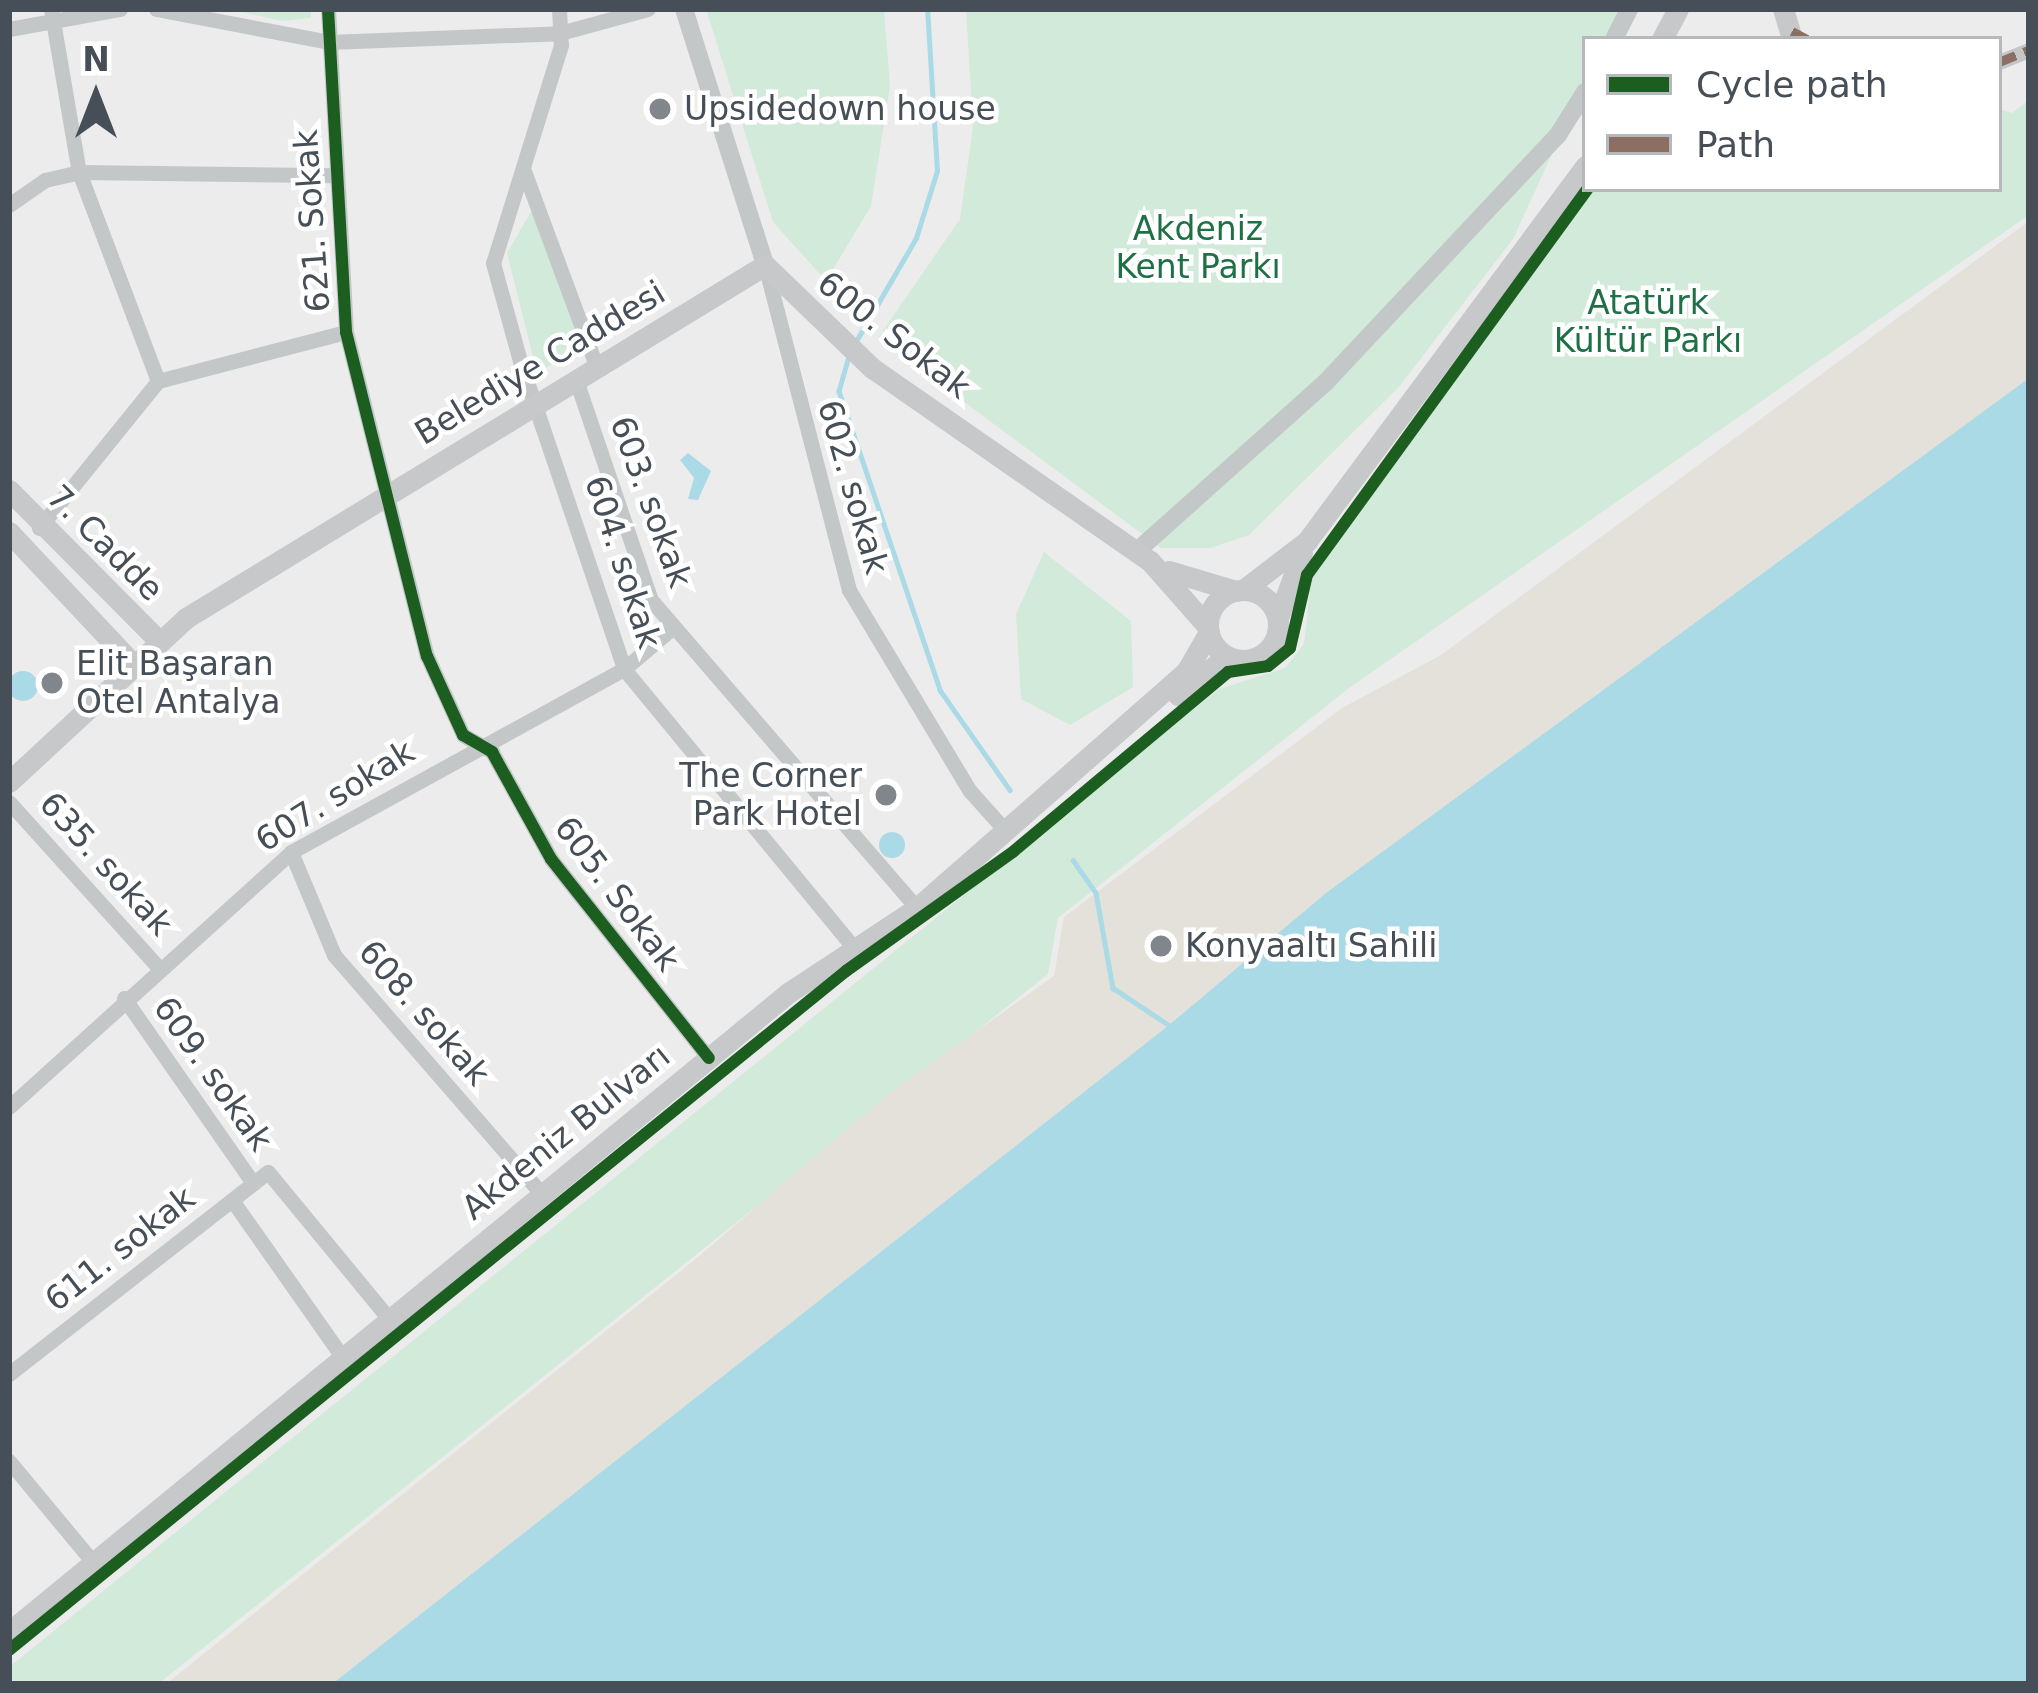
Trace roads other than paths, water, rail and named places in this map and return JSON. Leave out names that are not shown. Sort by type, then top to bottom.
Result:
[{"type":"main road","points":[[999,835],[1203,674],[1265,652],[1307,541],[1582,170]]},
{"type":"main road","name":"600. Sokak","points":[[765,265],[815,320],[872,368],[1144,556]]},
{"type":"main road","name":"Belediye Caddesi","points":[[9,782],[158,640],[765,265]]},
{"type":"main road","name":"7. Cadde","points":[[9,490],[39,528],[158,640]]},
{"type":"main road","name":"7. Cadde","points":[[9,532],[132,663]]},
{"type":"main road","points":[[1208,629],[1216,603],[1307,541]]},
{"type":"main road","points":[[1144,556],[1262,596],[1278,620]]},
{"type":"main road","points":[[1144,556],[1208,629],[1216,647],[1239,660]]},
{"type":"main road","name":"Akdeniz Bulvarı","points":[[9,1632],[341,1354],[811,975],[917,908],[1186,672],[1208,629]]},
{"type":"street","points":[[9,29],[51,13],[120,9]]},
{"type":"street","points":[[155,9],[329,42],[560,33],[648,9]]},
{"type":"street","name":"621. Sokak","points":[[328,9],[346,332],[383,497]]},
{"type":"street","name":"604. sokak","points":[[559,9],[560,33],[524,171],[493,263],[625,669],[856,950]]},
{"type":"street","name":"600. Sokak","points":[[684,9],[765,265]]},
{"type":"street","points":[[51,13],[80,172],[158,381]]},
{"type":"street","points":[[1144,556],[1325,383],[1558,134],[1582,97]]},
{"type":"street","points":[[524,171],[597,368]]},
{"type":"street","points":[[9,205],[45,180],[80,172],[334,175]]},
{"type":"street","name":"602. sokak","points":[[765,265],[849,590],[999,835]]},
{"type":"street","points":[[39,528],[158,381],[346,332]]},
{"type":"street","name":"603. sokak","points":[[576,380],[651,600],[671,629],[917,908]]},
{"type":"street","name":"605. Sokak","points":[[383,497],[428,656],[463,735],[492,752],[551,859],[709,1058]]},
{"type":"street","name":"607. sokak","points":[[9,1107],[158,967],[291,852],[476,745],[625,669],[671,629]]},
{"type":"street","name":"635. sokak","points":[[9,802],[158,967]]},
{"type":"street","name":"608. sokak","points":[[291,852],[334,955],[542,1194]]},
{"type":"street","name":"609. sokak","points":[[124,998],[253,1183]]},
{"type":"street","name":"611. sokak","points":[[9,1374],[268,1172],[388,1319]]},
{"type":"street","points":[[232,1200],[341,1354]]},
{"type":"street","points":[[9,1461],[92,1561]]},
{"type":"water","points":[[2029,378],[2029,1684],[332,1684],[1169,1025],[1326,893]]},
{"type":"water","points":[[688,453],[711,471],[698,500],[688,499],[694,478],[680,460]]},
{"type":"water","points":[[23,671],[38,686],[23,701],[8,686]]},
{"type":"water","points":[[892,832],[905,845],[892,858],[879,845]]},
{"type":"waterway","points":[[855,343],[916,238],[937,171],[927,9]]},
{"type":"waterway","points":[[850,353],[839,391],[940,690],[1010,790]]},
{"type":"waterway","points":[[1073,860],[1096,893],[1113,988],[1169,1025]]},
{"type":"place","name":"Upsidedown house","points":[[660,109]]},
{"type":"place","name":"Elit Başaran Otel Antalya","points":[[52,683]]},
{"type":"place","name":"The Corner Park Hotel","points":[[886,795]]},
{"type":"place","name":"Konyaaltı Sahili","points":[[1161,946]]},
{"type":"park label","name":"Akdeniz Kent Parkı","points":[[1198,248]]},
{"type":"park label","name":"Atatürk Kültür Parkı","points":[[1648,322]]}]
